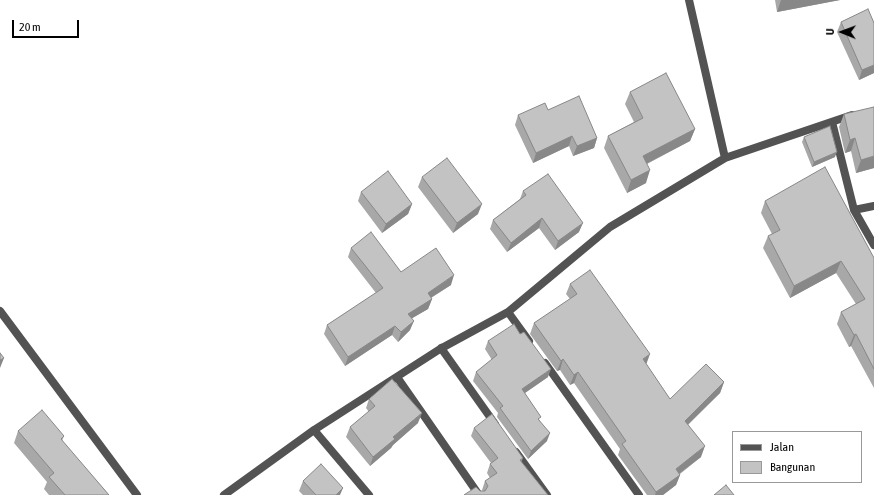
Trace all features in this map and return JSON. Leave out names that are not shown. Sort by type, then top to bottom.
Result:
[{"type":"street","points":[[689,0],[725,158]]},
{"type":"street","points":[[224,495],[314,430],[441,348],[508,312],[610,227],[725,158],[860,113]]},
{"type":"street","points":[[832,122],[854,210],[874,245]]},
{"type":"street","points":[[854,210],[874,206]]},
{"type":"street","points":[[0,311],[137,495]]},
{"type":"street","points":[[508,312],[639,495]]},
{"type":"street","points":[[441,348],[501,431]]},
{"type":"street","points":[[397,377],[479,495]]},
{"type":"street","points":[[314,430],[369,495]]},
{"type":"street","points":[[510,444],[547,495]]},
{"type":"building","points":[[868,9],[874,23],[874,65],[862,70],[841,22]]},
{"type":"building","points":[[666,73],[695,129],[643,156],[650,170],[631,180],[608,136],[643,118],[630,92]]},
{"type":"building","points":[[579,96],[597,138],[577,146],[572,136],[536,153],[518,115],[545,103],[548,110]]},
{"type":"building","points":[[874,107],[874,156],[861,160],[855,138],[850,140],[844,114]]},
{"type":"building","points":[[830,126],[837,152],[814,162],[804,137]]},
{"type":"building","points":[[447,158],[482,204],[457,223],[422,177]]},
{"type":"building","points":[[825,167],[874,258],[874,369],[856,334],[854,335],[841,312],[865,299],[841,261],[794,286],[768,236],[780,230],[765,201]]},
{"type":"building","points":[[388,171],[412,204],[386,224],[361,192]]},
{"type":"building","points":[[548,174],[583,223],[558,241],[542,218],[511,243],[493,220],[526,195],[523,191]]},
{"type":"building","points":[[371,232],[401,272],[436,248],[454,275],[428,293],[432,299],[408,314],[414,321],[401,332],[395,326],[348,357],[327,325],[383,288],[351,248]]},
{"type":"building","points":[[590,270],[650,354],[643,359],[670,399],[706,364],[724,382],[685,421],[705,446],[676,469],[680,475],[656,492],[622,444],[626,441],[578,372],[574,375],[563,359],[561,361],[534,323],[577,294],[570,284]]},
{"type":"building","points":[[514,324],[520,334],[524,332],[551,369],[522,389],[541,417],[538,419],[550,433],[531,451],[500,408],[503,406],[476,372],[497,355],[488,341]]},
{"type":"building","points":[[0,353],[4,358],[0,360]]},
{"type":"building","points":[[392,379],[422,413],[393,437],[395,439],[373,457],[350,427],[375,406],[369,399]]},
{"type":"building","points":[[42,410],[64,436],[61,439],[109,495],[65,495],[49,477],[54,473],[18,431]]},
{"type":"building","points":[[492,414],[523,458],[520,460],[548,495],[464,495],[476,487],[480,491],[485,491],[488,486],[485,481],[497,473],[490,464],[498,458],[474,428]]},
{"type":"building","points":[[321,464],[343,488],[336,495],[316,495],[303,481]]},
{"type":"building","points":[[726,485],[734,495],[714,495]]}]
